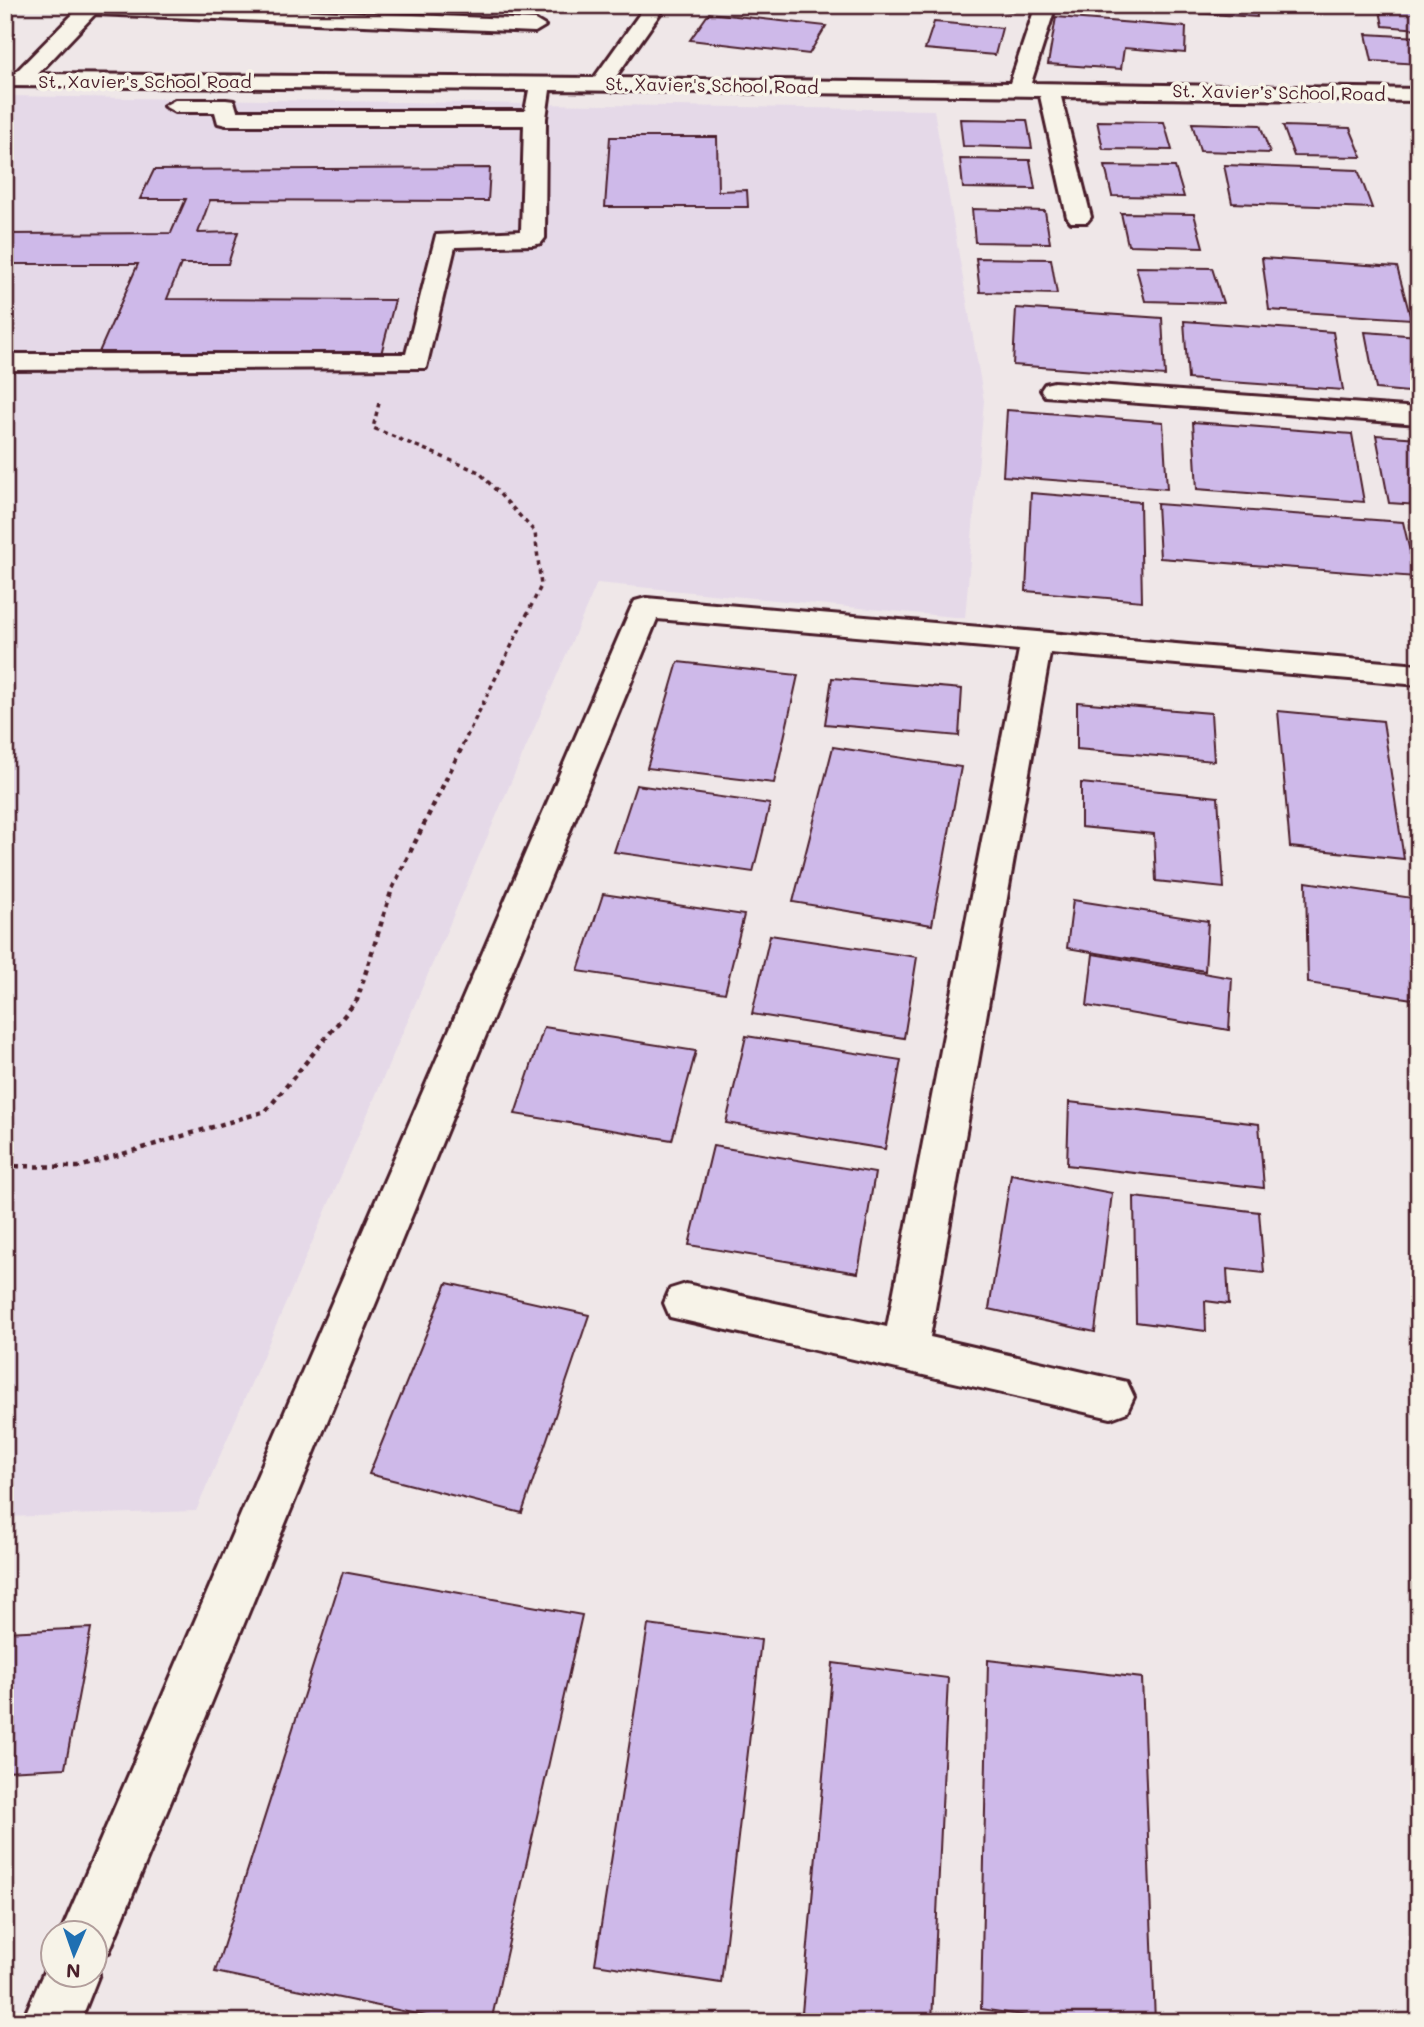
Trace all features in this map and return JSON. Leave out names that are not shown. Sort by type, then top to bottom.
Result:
[{"type":"street","points":[[600,84],[656,5]]},
{"type":"street","points":[[1019,89],[1046,5]]},
{"type":"street","points":[[13,80],[90,8],[535,26]]},
{"type":"street","name":"St. Xavier's School Road","points":[[13,80],[541,83],[1419,95]]},
{"type":"street","points":[[5,362],[417,362],[445,240],[533,239],[535,118],[541,83]]},
{"type":"street","points":[[1049,89],[1079,216]]},
{"type":"street","points":[[157,106],[226,106],[226,118],[535,118]]},
{"type":"street","points":[[1054,390],[1419,416]]},
{"type":"street","points":[[95,1918],[646,608],[1419,675]]},
{"type":"street","points":[[905,1351],[1036,643]]},
{"type":"street","points":[[686,1303],[1111,1398]]},
{"type":"street","points":[[51,2022],[65,1988]]},
{"type":"path","points":[[5,1166],[79,1167],[266,1111],[358,1000],[392,889],[541,586],[535,531],[478,472],[373,428],[390,362]]},
{"type":"shaded area","points":[[5,96],[934,110],[984,401],[965,618],[597,583],[196,1511],[5,1517]]},
{"type":"building","points":[[790,5],[851,5],[846,12]]},
{"type":"building","points":[[947,5],[1015,5],[1014,12]]},
{"type":"building","points":[[1174,5],[1174,11],[1107,6]]},
{"type":"building","points":[[1193,5],[1256,5],[1257,17],[1193,13]]},
{"type":"building","points":[[1379,5],[1419,5],[1419,29],[1383,26]]},
{"type":"building","points":[[709,13],[826,26],[809,54],[690,40]]},
{"type":"building","points":[[1056,17],[1186,27],[1185,53],[1124,48],[1121,69],[1048,64]]},
{"type":"building","points":[[934,22],[1002,28],[995,55],[925,49]]},
{"type":"building","points":[[1366,34],[1419,37],[1419,64],[1372,61]]},
{"type":"building","points":[[960,119],[1027,120],[1032,148],[963,146]]},
{"type":"building","points":[[1097,121],[1164,122],[1172,150],[1103,149]]},
{"type":"building","points":[[1192,123],[1260,125],[1270,153],[1200,151]]},
{"type":"building","points":[[1283,126],[1350,128],[1362,157],[1294,156]]},
{"type":"building","points":[[610,137],[717,137],[718,191],[747,190],[748,207],[605,207]]},
{"type":"building","points":[[960,159],[1030,160],[1035,189],[963,188]]},
{"type":"building","points":[[1224,165],[1358,170],[1372,208],[1232,203]]},
{"type":"building","points":[[1105,166],[1175,167],[1184,197],[1112,196]]},
{"type":"building","points":[[490,168],[488,201],[210,200],[198,233],[238,232],[228,264],[181,264],[167,299],[395,300],[380,358],[96,359],[138,264],[5,264],[5,234],[171,233],[186,199],[140,199],[154,170]]},
{"type":"building","points":[[972,209],[1045,211],[1050,243],[975,242]]},
{"type":"building","points":[[1121,213],[1194,214],[1203,247],[1128,245]]},
{"type":"building","points":[[976,258],[1051,259],[1057,294],[980,292]]},
{"type":"building","points":[[1262,258],[1397,267],[1411,319],[1269,310]]},
{"type":"building","points":[[1136,267],[1212,268],[1223,303],[1145,301]]},
{"type":"building","points":[[1016,308],[1162,318],[1165,376],[1013,365]]},
{"type":"building","points":[[1184,321],[1333,332],[1343,390],[1188,379]]},
{"type":"building","points":[[1365,332],[1419,336],[1419,393],[1376,389]]},
{"type":"building","points":[[1007,410],[1163,422],[1167,489],[1003,476]]},
{"type":"building","points":[[1193,422],[1352,434],[1364,502],[1197,489]]},
{"type":"building","points":[[1376,435],[1419,438],[1419,505],[1389,503]]},
{"type":"building","points":[[1031,493],[1140,502],[1142,601],[1026,591]]},
{"type":"building","points":[[1157,504],[1403,522],[1416,577],[1160,558]]},
{"type":"building","points":[[678,662],[798,675],[774,783],[647,768]]},
{"type":"building","points":[[832,678],[962,689],[959,736],[825,724]]},
{"type":"building","points":[[1077,702],[1211,713],[1214,761],[1077,749]]},
{"type":"building","points":[[1278,711],[1383,721],[1404,859],[1290,847]]},
{"type":"building","points":[[833,747],[961,767],[932,925],[793,902]]},
{"type":"building","points":[[1081,783],[1218,797],[1224,888],[1156,881],[1154,834],[1081,827]]},
{"type":"building","points":[[636,785],[770,804],[753,872],[614,852]]},
{"type":"building","points":[[1306,882],[1419,899],[1419,1000],[1308,983]]},
{"type":"building","points":[[603,894],[744,915],[725,993],[578,971]]},
{"type":"building","points":[[1073,900],[1208,921],[1205,971],[1067,948]]},
{"type":"building","points":[[770,935],[917,957],[904,1038],[752,1014]]},
{"type":"building","points":[[1093,954],[1232,978],[1229,1030],[1087,1006]]},
{"type":"building","points":[[544,1027],[696,1051],[672,1140],[515,1114]]},
{"type":"building","points":[[746,1036],[901,1060],[885,1149],[726,1123]]},
{"type":"building","points":[[1069,1102],[1259,1124],[1264,1188],[1067,1165]]},
{"type":"building","points":[[713,1146],[875,1173],[858,1273],[689,1245]]},
{"type":"building","points":[[1011,1174],[1112,1193],[1095,1332],[989,1309]]},
{"type":"building","points":[[1134,1197],[1259,1212],[1264,1273],[1227,1269],[1229,1304],[1205,1301],[1206,1331],[1136,1322]]},
{"type":"building","points":[[447,1283],[589,1315],[522,1513],[369,1474]]},
{"type":"building","points":[[343,1572],[582,1615],[491,2022],[455,2022],[215,1972]]},
{"type":"building","points":[[648,1625],[761,1640],[721,1983],[595,1964]]},
{"type":"building","points":[[91,1628],[65,1768],[5,1771],[5,1632]]},
{"type":"building","points":[[988,1660],[1142,1678],[1155,2022],[1068,2022],[981,2009]]},
{"type":"building","points":[[833,1663],[948,1678],[932,2022],[861,2022],[802,2013]]}]
